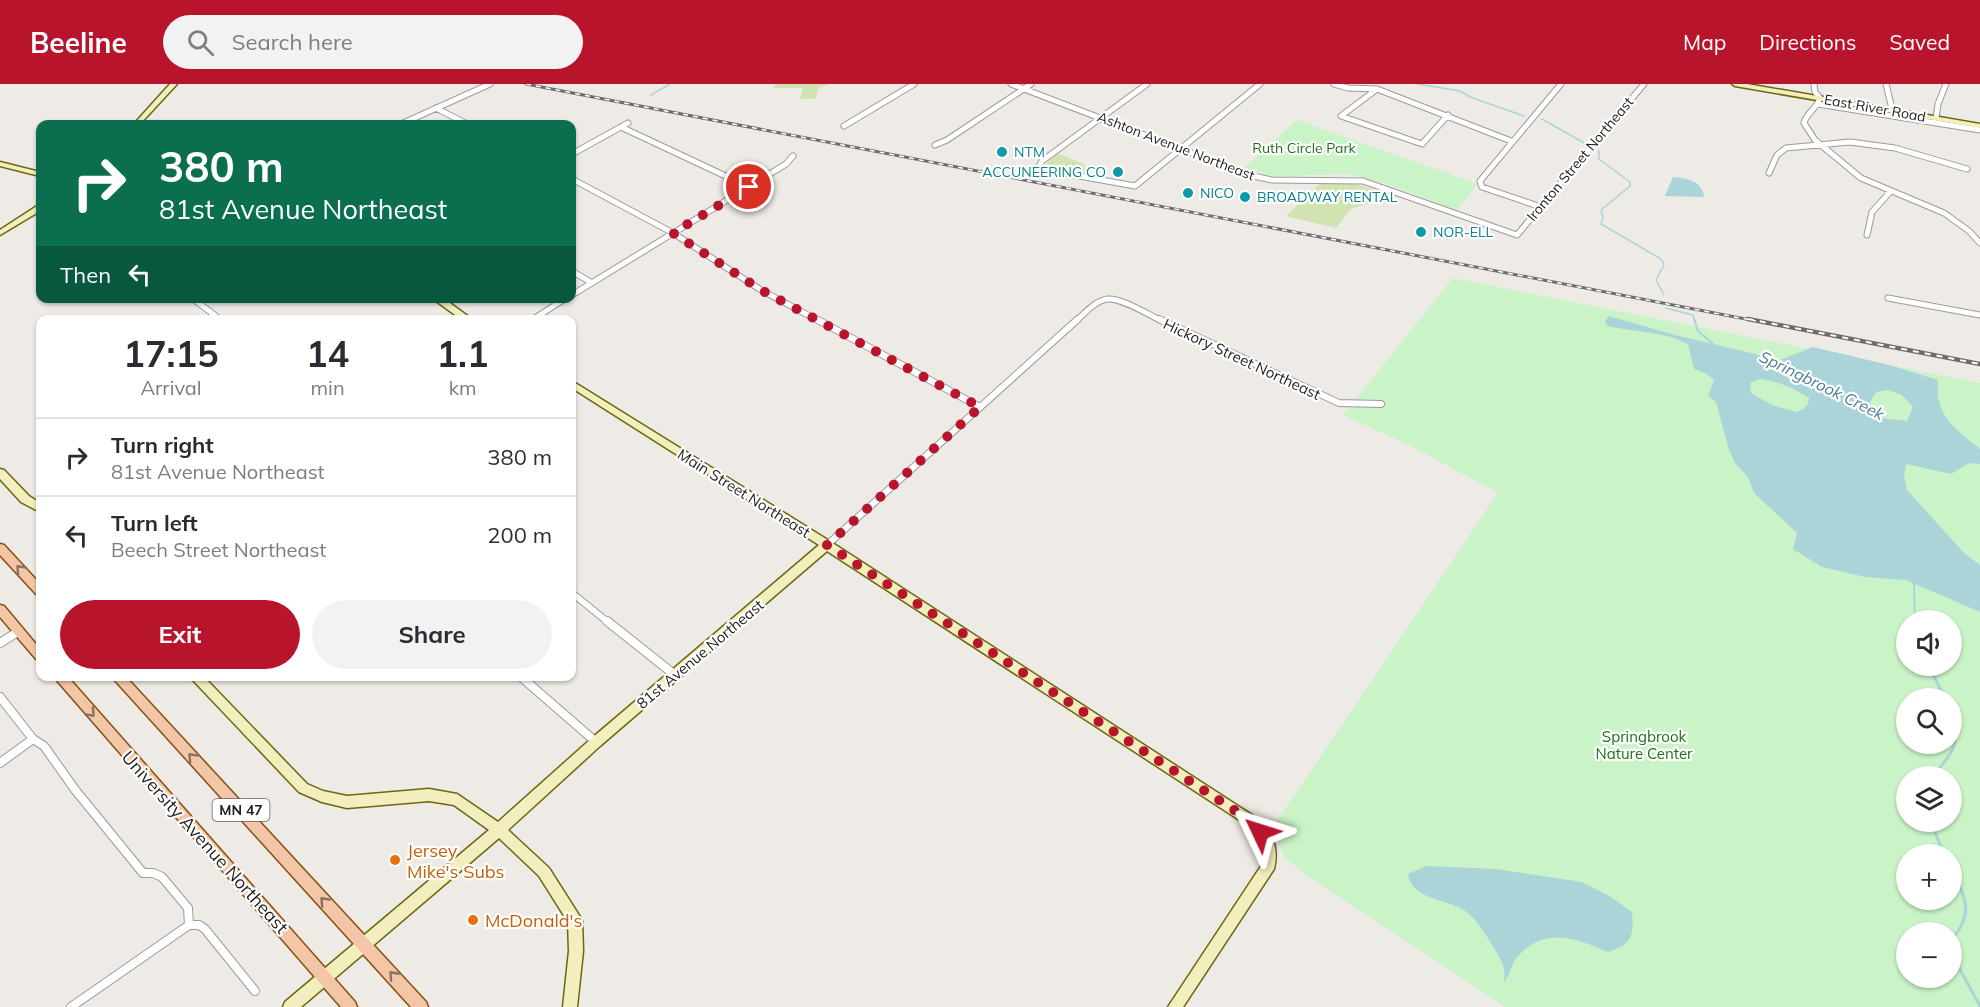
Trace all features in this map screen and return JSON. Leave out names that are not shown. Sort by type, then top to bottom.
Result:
[{"type":"main road","points":[[0,548],[36,587]]},
{"type":"main road","points":[[0,609],[36,651]]},
{"type":"main road","name":"University Avenue Northeast","points":[[63,681],[350,1007]]},
{"type":"main road","name":"MN 47","points":[[122,681],[421,1007]]},
{"type":"street","points":[[141,120],[174,84]]},
{"type":"street","points":[[458,98],[483,84]]},
{"type":"street","points":[[410,120],[490,84]]},
{"type":"street","points":[[844,126],[914,84]]},
{"type":"street","name":"Ashton Avenue Northeast","points":[[1011,84],[1250,175],[1272,180],[1363,181],[1517,235]]},
{"type":"street","points":[[935,145],[947,140],[1031,84]]},
{"type":"street","points":[[1147,84],[1042,160],[1039,166],[1047,170],[1135,186],[1260,84]]},
{"type":"street","points":[[1334,84],[1348,88],[1377,89],[1511,141]]},
{"type":"street","points":[[1541,207],[1480,184],[1480,181],[1511,141],[1561,84]]},
{"type":"street","name":"Ironton Street Northeast","points":[[1517,235],[1644,84]]},
{"type":"street","name":"East River Road","points":[[1735,84],[1891,105],[1980,128]]},
{"type":"street","name":"East River Road","points":[[1770,84],[1937,116],[1980,121]]},
{"type":"street","points":[[1886,84],[1891,105]]},
{"type":"street","points":[[1937,116],[1938,104],[1946,84]]},
{"type":"street","points":[[1377,89],[1341,116],[1422,144],[1448,115]]},
{"type":"street","points":[[1980,128],[1817,94],[1804,123],[1809,134],[1860,177],[1890,192],[1944,213],[1972,233],[1980,243]]},
{"type":"street","points":[[436,108],[459,120]]},
{"type":"street","points":[[576,152],[628,123]]},
{"type":"street","points":[[621,128],[749,187]]},
{"type":"street","points":[[1769,172],[1780,151],[1794,146],[1850,142],[1887,147],[1967,169]]},
{"type":"street","points":[[576,293],[786,164],[793,156]]},
{"type":"street","points":[[0,164],[36,173]]},
{"type":"street","points":[[576,181],[673,233],[761,290],[980,407]]},
{"type":"street","points":[[1867,235],[1872,212],[1890,192]]},
{"type":"street","points":[[0,233],[36,210]]},
{"type":"street","points":[[1972,233],[1980,234]]},
{"type":"street","points":[[576,273],[592,283]]},
{"type":"street","points":[[1888,298],[1980,315]]},
{"type":"street","name":"81st Avenue Northeast","points":[[290,1007],[499,830],[596,742],[827,545],[1094,305],[1107,299]]},
{"type":"street","name":"Hickory Street Northeast","points":[[1107,299],[1119,301],[1340,403],[1381,404]]},
{"type":"street","points":[[199,303],[214,315]]},
{"type":"street","points":[[444,303],[462,315]]},
{"type":"street","points":[[540,315],[558,303]]},
{"type":"street","name":"Main Street Northeast","points":[[576,387],[827,545],[1248,819],[1270,844],[1271,856],[1267,869],[1175,1007]]},
{"type":"street","points":[[0,472],[26,499],[36,505]]},
{"type":"street","points":[[576,596],[675,675]]},
{"type":"street","points":[[0,643],[19,631]]},
{"type":"street","points":[[200,681],[303,788],[322,796],[347,802],[429,795],[457,800],[499,830],[544,872],[575,920],[576,951],[570,1007]]},
{"type":"street","points":[[526,681],[596,742]]},
{"type":"street","points":[[0,697],[33,739],[44,746],[76,791],[143,873],[153,873],[162,877],[188,908],[189,925]]},
{"type":"street","points":[[0,763],[33,739]]},
{"type":"street","points":[[71,1007],[189,925],[199,925],[205,929],[255,991]]},
{"type":"green space","points":[[776,84],[830,84],[818,88],[816,99],[800,99],[803,88],[773,88]]},
{"type":"green space","name":"Ruth Circle Park","points":[[1297,120],[1478,184],[1457,210],[1383,183],[1349,174],[1272,176],[1244,168]]},
{"type":"green space","points":[[1057,153],[1084,164],[1086,172],[1083,174],[1044,166]]},
{"type":"green space","points":[[1322,182],[1348,182],[1387,193],[1379,200],[1351,209],[1336,228],[1286,216]]},
{"type":"green space","name":"Springbrook Nature Center","points":[[1453,278],[1980,383],[1980,1007],[1505,1007],[1309,877],[1284,857],[1273,827],[1498,493],[1413,447],[1343,415]]},
{"type":"water","points":[[1673,177],[1697,184],[1701,187],[1704,197],[1665,196]]},
{"type":"water","points":[[1609,316],[1675,335],[1780,360],[1813,347],[1889,365],[1938,380],[1939,403],[1943,412],[1962,435],[1980,449],[1980,464],[1969,463],[1951,474],[1906,464],[1904,475],[1907,490],[1964,553],[1980,565],[1980,612],[1906,580],[1865,577],[1822,567],[1793,549],[1797,533],[1754,493],[1748,477],[1735,463],[1729,450],[1716,402],[1708,396],[1714,380],[1694,369],[1688,344],[1658,334],[1607,326],[1605,321]],"holes":[[[1760,379],[1773,381],[1809,398],[1807,406],[1796,412],[1772,405],[1751,393],[1750,383]],[[1888,390],[1902,395],[1913,407],[1907,421],[1880,418],[1867,412],[1867,407],[1876,392]]]},
{"type":"water","points":[[1426,866],[1496,869],[1582,882],[1611,897],[1632,912],[1632,934],[1622,946],[1608,952],[1572,939],[1549,938],[1538,941],[1517,957],[1504,982],[1502,962],[1473,917],[1461,908],[1424,895],[1411,883],[1408,874]]},
{"type":"waterway","points":[[651,95],[670,84]]},
{"type":"waterway","name":"Springbrook Creek","points":[[1418,84],[1460,91],[1470,97],[1524,116]]},
{"type":"waterway","name":"Springbrook Creek","points":[[1542,119],[1586,144]]},
{"type":"waterway","name":"Springbrook Creek","points":[[1599,151],[1599,159],[1630,182],[1630,186],[1601,210],[1603,218],[1601,224],[1661,259],[1664,265],[1656,280],[1664,295]]},
{"type":"waterway","name":"Springbrook Creek","points":[[1666,308],[1693,315],[1695,321]]},
{"type":"waterway","name":"Springbrook Creek","points":[[1694,319],[1698,331],[1713,344]]},
{"type":"waterway","points":[[1914,582],[1915,610]]},
{"type":"waterway","points":[[1933,676],[1940,688]]},
{"type":"waterway","points":[[1942,766],[1950,754]]},
{"type":"waterway","points":[[1935,832],[1940,844]]},
{"type":"waterway","points":[[1962,893],[1966,905],[1965,913],[1959,930],[1952,940],[1957,964],[1980,1006]]},
{"type":"railway","points":[[526,84],[1756,321]]},
{"type":"railway","points":[[1748,319],[1980,364]]},
{"type":"place","name":"NTM","points":[[1002,152]]},
{"type":"place","name":"ACCUNEERING CO","points":[[1118,172]]},
{"type":"place","name":"NICO","points":[[1188,193]]},
{"type":"place","name":"BROADWAY RENTAL","points":[[1245,197]]},
{"type":"place","name":"NOR-ELL","points":[[1421,232]]},
{"type":"place","name":"Jersey Mike's Subs","points":[[395,860]]},
{"type":"place","name":"McDonald's","points":[[473,920]]},
{"type":"route","points":[[749,187],[673,233],[761,290],[980,407],[827,545],[1248,819],[1260,832]]}]
